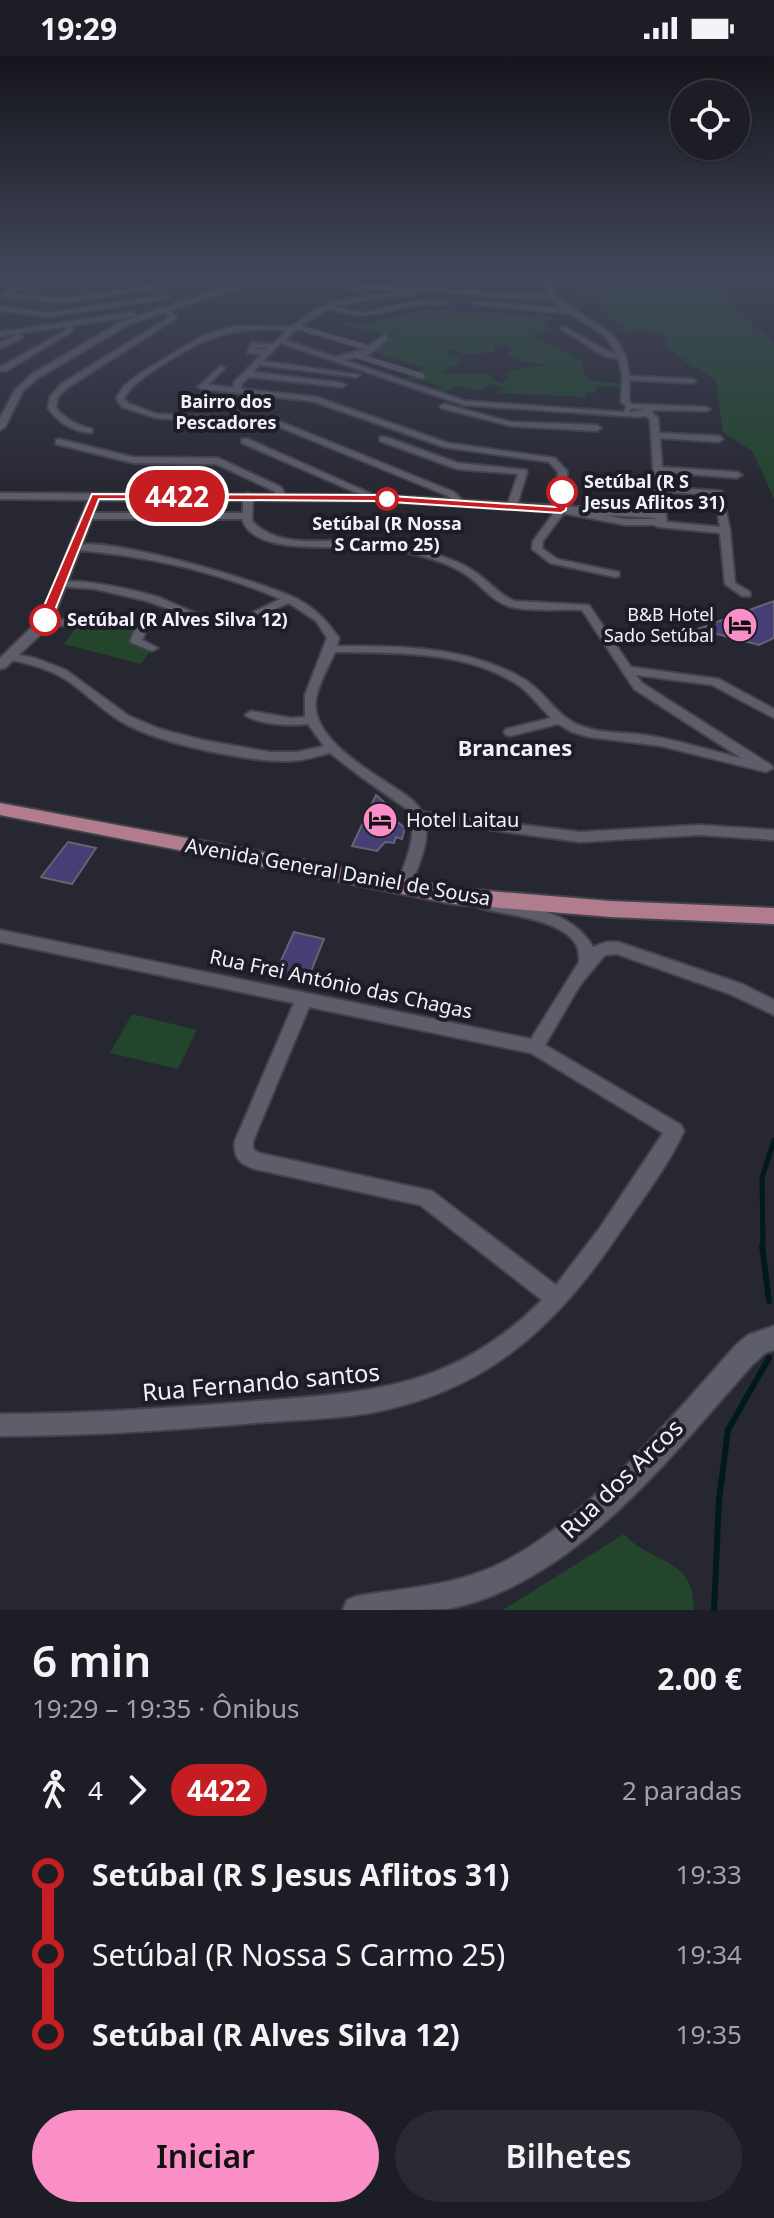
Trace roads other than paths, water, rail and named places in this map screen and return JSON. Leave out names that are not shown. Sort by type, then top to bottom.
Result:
[{"type":"main road","name":"Avenida General Daniel de Sousa","points":[[0,809],[453,896],[611,909],[774,916]]},
{"type":"street","points":[[3,369],[35,351]]},
{"type":"street","points":[[0,427],[4,409],[19,390],[35,376],[77,351]]},
{"type":"street","points":[[89,431],[67,424],[57,416],[52,408],[54,397],[64,386],[121,351]]},
{"type":"street","points":[[179,351],[134,381],[120,398],[133,409],[156,416],[273,422],[451,494],[459,502]]},
{"type":"street","points":[[250,351],[269,353]]},
{"type":"street","points":[[238,389],[236,385],[272,351]]},
{"type":"street","points":[[301,351],[473,405],[706,409]]},
{"type":"street","points":[[333,360],[368,351]]},
{"type":"street","points":[[601,351],[620,357]]},
{"type":"street","points":[[617,351],[627,378],[625,402],[631,410]]},
{"type":"street","points":[[355,355],[422,376]]},
{"type":"street","points":[[258,363],[357,375],[462,413],[511,424],[597,428]]},
{"type":"street","points":[[221,368],[202,387],[320,400],[447,445],[546,458],[563,471],[561,510],[538,541],[537,549],[543,556],[615,574]]},
{"type":"street","points":[[247,374],[342,385]]},
{"type":"street","points":[[627,378],[692,381]]},
{"type":"street","points":[[648,410],[654,418],[660,520]]},
{"type":"street","points":[[655,435],[719,439]]},
{"type":"street","points":[[383,439],[457,466],[523,472],[512,506]]},
{"type":"street","points":[[245,441],[376,498]]},
{"type":"street","points":[[59,442],[113,457],[220,462],[278,489],[281,496]]},
{"type":"street","points":[[658,469],[737,475]]},
{"type":"street","points":[[659,489],[719,493],[730,584],[746,594]]},
{"type":"street","points":[[0,496],[376,498],[561,510],[725,530]]},
{"type":"street","points":[[5,660],[45,620],[95,496]]},
{"type":"street","points":[[248,496],[245,516],[254,530],[275,540],[385,545],[457,567],[513,604],[585,607],[638,686],[770,769]]},
{"type":"street","points":[[89,516],[245,516]]},
{"type":"street","points":[[76,547],[133,552],[182,562],[288,600],[325,621],[333,638],[311,695],[310,720],[322,739],[412,806],[420,816],[422,829],[403,888]]},
{"type":"street","points":[[60,584],[95,586],[150,598],[219,624],[237,622],[288,600]]},
{"type":"street","points":[[45,620],[78,625],[108,619],[135,624],[141,629],[136,641],[152,648]]},
{"type":"street","points":[[331,649],[425,653],[479,665],[522,682],[539,695],[559,720],[580,731],[632,737],[770,769]]},
{"type":"street","points":[[5,660],[39,661],[71,674],[125,719],[145,731],[283,758],[333,748]]},
{"type":"street","points":[[626,670],[637,669],[715,682],[774,714]]},
{"type":"street","points":[[251,715],[291,722],[310,720]]},
{"type":"street","points":[[510,732],[559,720]]},
{"type":"street","points":[[420,816],[580,837],[699,830],[774,835]]},
{"type":"street","points":[[453,896],[571,928],[583,937],[588,953],[587,964]]},
{"type":"street","name":"Rua Frei António das Chagas","points":[[0,936],[535,1047],[656,1119]]},
{"type":"street","points":[[535,1047],[597,951],[618,948],[736,989],[774,1008]]},
{"type":"street","points":[[304,999],[244,1141],[243,1153],[255,1161],[425,1197],[556,1298]]},
{"type":"street","name":"Rua Fernando santos","points":[[0,1425],[358,1405],[405,1394],[491,1354],[528,1327],[556,1298],[675,1131],[656,1119]]},
{"type":"street","name":"Rua dos Arcos","points":[[357,1610],[436,1597],[501,1578],[549,1547],[604,1502],[744,1355],[757,1344],[774,1338]]},
{"type":"waterway","points":[[763,1247],[762,1178],[774,1140]]},
{"type":"waterway","points":[[762,1245],[769,1301]]},
{"type":"waterway","points":[[714,1610],[719,1500],[728,1430],[769,1358]]},
{"type":"place","name":"Setúbal (R S Jesus Aflitos 31)","points":[[562,492]]},
{"type":"place","name":"Setúbal (R Nossa S Carmo 25)","points":[[387,499]]},
{"type":"place","name":"Setúbal (R Alves Silva 12)","points":[[45,620]]},
{"type":"place","name":"B&B Hotel Sado Setúbal","points":[[740,625]]},
{"type":"place","name":"Hotel Laitau","points":[[380,820]]},
{"type":"district","name":"Bairro dos Pescadores","points":[[226,412]]},
{"type":"district","name":"Brancanes","points":[[515,748]]}]
